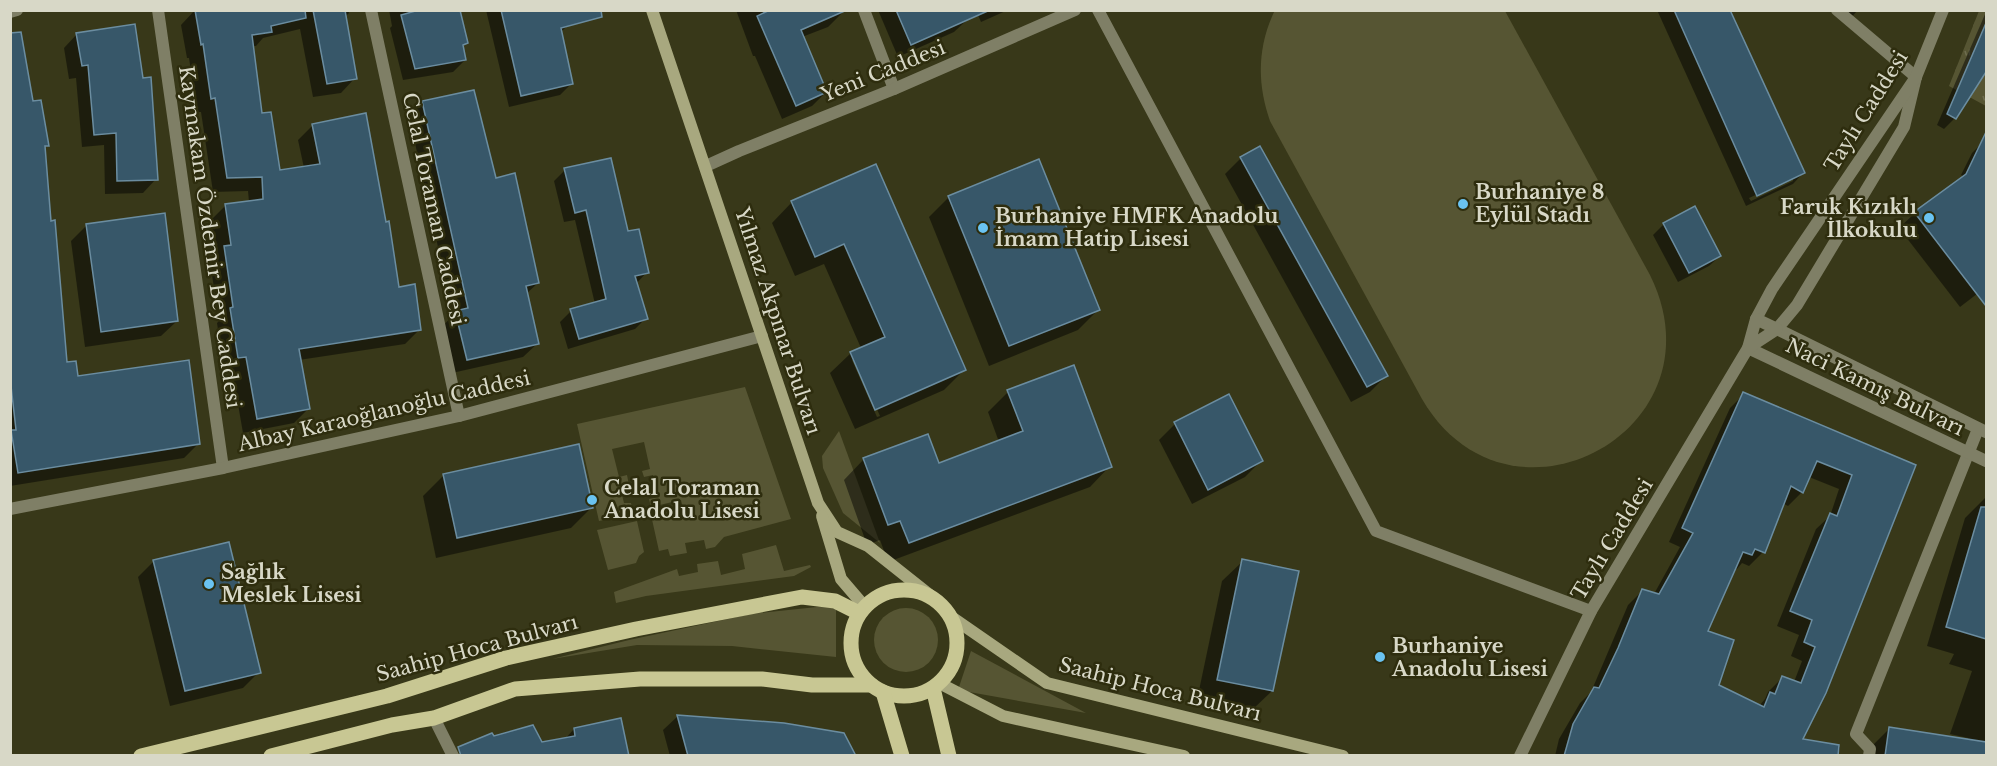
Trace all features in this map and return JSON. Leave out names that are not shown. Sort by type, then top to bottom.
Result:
[{"type":"main road","name":"Yılmaz Akpınar Bulvarı","points":[[652,10],[818,503],[837,532],[868,546],[931,596]]},
{"type":"main road","points":[[818,503],[842,579],[862,610]]},
{"type":"main road","points":[[270,756],[392,725],[434,718],[515,689],[640,679],[762,679],[877,689],[909,696],[936,685],[945,677],[954,663],[957,631],[942,605],[931,596],[921,592],[898,590],[877,597],[862,610],[853,625],[850,639],[855,664],[862,676],[877,689],[902,756]]},
{"type":"main road","name":"Saahip Hoca Bulvarı","points":[[141,756],[387,696],[506,658],[636,629],[802,597],[835,601],[862,610]]},
{"type":"main road","name":"Saahip Hoca Bulvarı","points":[[950,616],[1047,683],[1343,756]]},
{"type":"main road","points":[[936,685],[949,756]]},
{"type":"main road","points":[[936,685],[1003,716],[1184,756]]},
{"type":"street","points":[[10,12],[17,10]]},
{"type":"street","name":"Kaymakam Özdemir Bey Caddesi","points":[[158,10],[224,468]]},
{"type":"street","name":"Celal Toraman Caddesi","points":[[371,10],[459,416]]},
{"type":"street","points":[[864,10],[894,89]]},
{"type":"street","name":"Yeni Caddesi","points":[[706,166],[894,89],[1075,10]]},
{"type":"street","points":[[1098,10],[1376,531],[1591,611]]},
{"type":"street","points":[[1756,320],[1777,330],[1797,304],[1904,127],[1916,77],[1837,10]]},
{"type":"street","name":"Taylı Caddesi","points":[[1520,756],[1591,611],[1748,348],[1756,320],[1772,289],[1916,77],[1943,10]]},
{"type":"street","name":"Taylı Caddesi","points":[[1748,348],[1777,330]]},
{"type":"street","name":"Naci Kamış Bulvarı","points":[[1777,330],[1982,431]]},
{"type":"street","name":"Albay Karaoğlanoğlu Caddesi","points":[[10,509],[224,468],[459,416],[762,336]]},
{"type":"street","name":"Naci Kamış Bulvarı","points":[[1748,348],[1986,461]]},
{"type":"street","points":[[1869,756],[1870,749],[1856,734],[1969,454],[1982,431]]},
{"type":"street","points":[[434,718],[453,756]]},
{"type":"green space","name":"Burhaniye 8 Eylül Stadı","points":[[1275,10],[1505,11],[1650,275],[1666,331],[1659,381],[1634,422],[1597,451],[1552,466],[1505,464],[1460,443],[1422,399],[1270,121],[1263,93],[1261,66],[1265,38]]},
{"type":"green space","points":[[1979,11],[1986,11],[1986,106],[1949,86]]},
{"type":"green space","points":[[745,387],[791,519],[724,537],[715,547],[706,549],[704,540],[685,543],[687,553],[670,556],[668,549],[659,551],[651,515],[683,508],[681,500],[651,507],[649,499],[659,497],[653,475],[644,477],[642,471],[650,469],[644,442],[612,449],[619,477],[627,475],[629,485],[620,487],[624,503],[631,503],[633,513],[599,521],[577,424]]},
{"type":"green space","points":[[839,431],[880,543],[843,513],[823,468],[822,456]]},
{"type":"green space","points":[[637,521],[644,552],[636,563],[608,570],[597,530]]},
{"type":"green space","points":[[776,545],[784,571],[810,565],[811,567],[794,576],[646,596],[616,603],[614,592],[677,569],[679,576],[698,572],[697,564],[718,561],[721,575],[745,569],[742,554]]},
{"type":"green space","points":[[836,605],[836,657],[732,646],[637,645],[552,659],[751,614]]},
{"type":"green space","points":[[906,608],[918,610],[929,617],[936,628],[938,640],[936,652],[929,663],[918,670],[906,672],[894,670],[883,663],[876,652],[874,640],[876,628],[883,617],[894,610]]},
{"type":"green space","points":[[971,651],[1086,713],[958,690]]},
{"type":"building","points":[[195,10],[305,10],[306,18],[271,26],[272,32],[252,35],[262,113],[271,112],[280,170],[320,164],[312,124],[366,113],[386,222],[389,221],[399,287],[415,284],[421,330],[299,349],[310,409],[257,419],[246,357],[238,358],[224,246],[231,245],[225,204],[263,199],[262,177],[227,178],[215,98],[211,99],[203,44],[201,45]]},
{"type":"building","points":[[313,10],[345,10],[357,79],[327,84]]},
{"type":"building","points":[[419,10],[460,10],[468,43],[463,45],[466,60],[415,69],[401,15]]},
{"type":"building","points":[[501,10],[601,10],[602,17],[561,28],[573,84],[521,96]]},
{"type":"building","points":[[770,10],[847,10],[801,30],[827,92],[796,106],[757,16]]},
{"type":"building","points":[[896,10],[990,10],[911,45]]},
{"type":"building","points":[[1674,10],[1730,10],[1805,173],[1757,196]]},
{"type":"building","points":[[1986,23],[1986,72],[1956,119],[1947,114]]},
{"type":"building","points":[[135,24],[143,78],[151,77],[158,180],[117,181],[116,133],[94,135],[88,65],[82,66],[76,33]]},
{"type":"building","points":[[21,32],[33,101],[41,100],[49,146],[45,146],[51,221],[55,220],[67,362],[76,361],[78,376],[189,360],[200,444],[18,473],[11,430],[16,430],[10,377],[10,33]]},
{"type":"building","points":[[474,90],[496,178],[515,173],[539,283],[526,286],[539,344],[467,360],[455,311],[468,308],[422,101]]},
{"type":"building","points":[[1986,132],[1986,306],[1914,212],[1966,174]]},
{"type":"building","points":[[1260,146],[1388,376],[1367,387],[1240,157]]},
{"type":"building","points":[[611,158],[628,231],[639,229],[649,273],[635,276],[648,319],[579,339],[570,309],[606,299],[586,210],[575,213],[564,168]]},
{"type":"building","points":[[1039,159],[1100,310],[1009,346],[948,196]]},
{"type":"building","points":[[876,164],[966,370],[875,410],[850,352],[885,337],[844,244],[815,257],[791,201]]},
{"type":"building","points":[[1695,206],[1721,256],[1689,273],[1663,223]]},
{"type":"building","points":[[165,213],[178,321],[101,332],[86,224]]},
{"type":"building","points":[[1074,365],[1112,467],[909,543],[900,521],[888,525],[863,458],[928,434],[939,463],[1023,431],[1007,390]]},
{"type":"building","points":[[1743,392],[1916,465],[1826,693],[1803,739],[1839,745],[1838,756],[1564,756],[1573,724],[1594,687],[1599,688],[1642,589],[1659,594],[1693,533],[1682,528]],"holes":[[[1817,461],[1852,475],[1837,516],[1830,513],[1790,611],[1812,620],[1804,642],[1815,647],[1801,683],[1782,676],[1775,694],[1770,692],[1764,707],[1719,685],[1734,640],[1708,631],[1743,552],[1752,555],[1755,549],[1765,553],[1791,486],[1803,493]]]},
{"type":"building","points":[[1229,394],[1263,461],[1208,490],[1174,422]]},
{"type":"building","points":[[579,444],[593,508],[457,538],[443,474]]},
{"type":"building","points":[[1981,507],[1986,507],[1986,639],[1946,627]]},
{"type":"building","points":[[229,542],[261,673],[185,691],[153,560]]},
{"type":"building","points":[[1242,559],[1299,571],[1273,691],[1217,680]]},
{"type":"building","points":[[677,715],[784,723],[844,733],[856,756],[688,756]]},
{"type":"building","points":[[621,718],[629,756],[461,756],[458,747],[492,733],[494,736],[533,725],[542,742],[575,736],[574,728]]},
{"type":"building","points":[[1889,727],[1986,742],[1986,756],[1885,756]]},
{"type":"place","name":"Burhaniye 8 Eylül Stadı","points":[[1463,204]]},
{"type":"place","name":"Faruk Kızıklı İlkokulu","points":[[1929,218]]},
{"type":"place","name":"Burhaniye HMFK Anadolu İmam Hatip Lisesi","points":[[983,228]]},
{"type":"place","name":"Celal Toraman Anadolu Lisesi","points":[[592,500]]},
{"type":"place","name":"Sağlık Meslek Lisesi","points":[[209,584]]},
{"type":"place","name":"Burhaniye Anadolu Lisesi","points":[[1380,657]]}]
